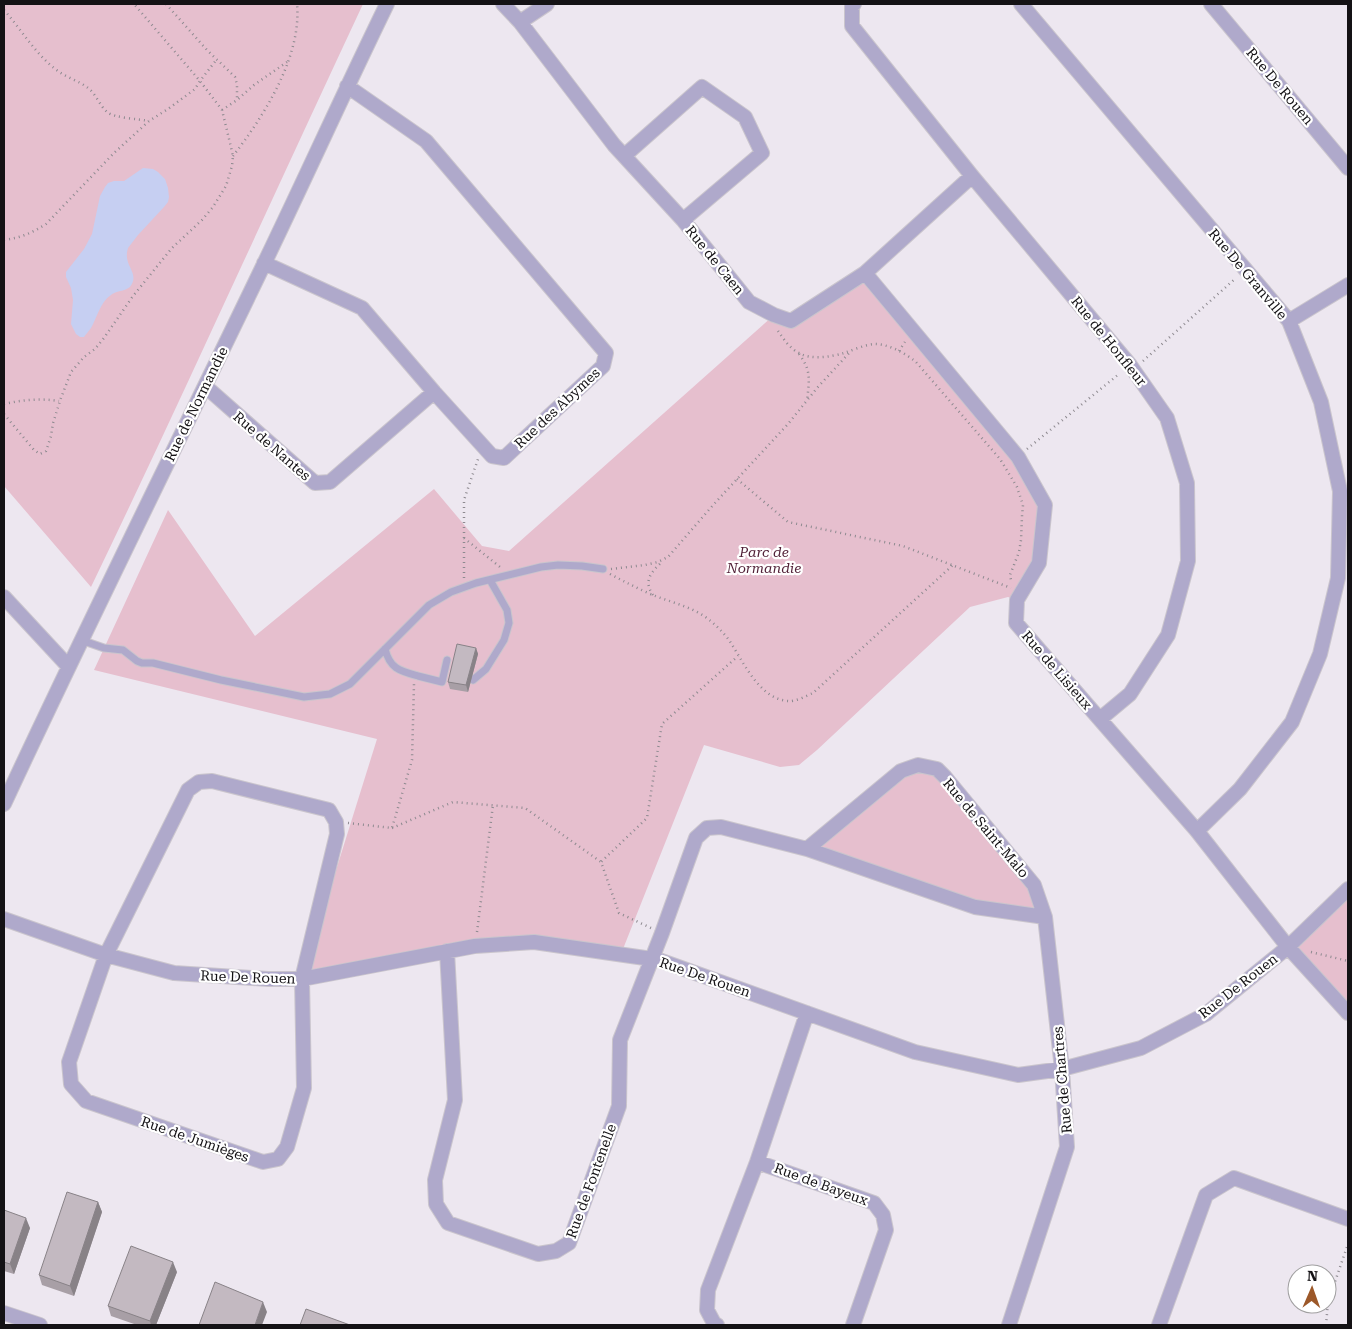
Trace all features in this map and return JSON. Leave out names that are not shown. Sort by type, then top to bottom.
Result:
[{"type":"street","name":"Rue de Normandie","points":[[4,804],[68,666],[205,386],[346,86],[387,4]]},
{"type":"street","name":"Rue de Caen","points":[[503,4],[520,22],[614,145],[683,220],[749,302],[774,315],[791,321],[865,273],[972,176]]},
{"type":"street","points":[[520,22],[547,4]]},
{"type":"street","name":"Rue de Honfleur","points":[[854,4],[852,5],[852,26],[972,176],[1132,367],[1167,418],[1187,483],[1188,561],[1168,635],[1130,694],[1100,719]]},
{"type":"street","name":"Rue De Granville","points":[[1021,4],[1289,321],[1321,402],[1340,491],[1338,578],[1320,654],[1292,722],[1240,789],[1197,831]]},
{"type":"street","name":"Rue De Rouen","points":[[1211,4],[1347,163]]},
{"type":"street","name":"Rue des Abymes","points":[[264,263],[362,308],[492,456],[504,458],[603,366],[606,353],[426,141],[346,86]]},
{"type":"street","points":[[624,156],[702,87],[745,117],[762,153],[683,220]]},
{"type":"street","name":"Rue de Lisieux","points":[[865,273],[1018,457],[1045,505],[1039,563],[1017,600],[1016,623],[1197,831],[1288,947],[1348,1013]]},
{"type":"street","points":[[1289,321],[1348,285]]},
{"type":"street","name":"Rue de Nantes","points":[[205,386],[315,483],[330,482],[434,392]]},
{"type":"street","points":[[4,597],[68,666]]},
{"type":"street","name":"Rue de Saint-Malo","points":[[807,849],[901,771],[918,765],[937,769],[1034,885],[1044,917]]},
{"type":"street","name":"Rue de Jumièges","points":[[212,781],[329,810],[336,822],[337,834],[302,979],[304,1088],[287,1147],[278,1159],[263,1162],[86,1101],[71,1084],[69,1062],[106,955],[188,790],[199,782],[212,781]]},
{"type":"street","points":[[652,959],[696,838],[707,828],[721,827],[807,849],[975,907],[1044,917]]},
{"type":"street","name":"Rue De Rouen","points":[[4,919],[106,955],[174,973],[268,979],[302,979],[475,946],[534,942],[659,960],[915,1052],[1018,1075],[1062,1069],[1141,1048],[1206,1014],[1288,947],[1348,889]]},
{"type":"street","name":"Rue de Chartres","points":[[1009,1325],[1067,1147],[1062,1069],[1044,917]]},
{"type":"street","name":"Rue de Fontenelle","points":[[447,951],[454,1100],[435,1180],[436,1204],[448,1223],[538,1254],[556,1251],[569,1243],[619,1106],[620,1040],[652,959]]},
{"type":"street","name":"Rue de Bayeux","points":[[717,1325],[708,1310],[708,1290],[757,1162],[807,1013]]},
{"type":"street","name":"Rue de Bayeux","points":[[757,1162],[874,1203],[883,1215],[886,1230],[852,1325]]},
{"type":"street","points":[[1159,1325],[1206,1195],[1234,1178],[1348,1219]]},
{"type":"street","points":[[4,1313],[40,1325]]},
{"type":"lane","points":[[81,640],[104,648],[124,650],[142,663],[153,663],[221,680],[304,697],[330,694],[350,684],[429,605],[451,592],[509,574],[540,567],[558,565],[603,569]]},
{"type":"lane","points":[[473,680],[486,669],[504,640],[509,623],[507,610],[490,580]]},
{"type":"lane","points":[[385,649],[387,658],[400,671],[442,682],[447,660]]},
{"type":"path","points":[[4,414],[34,450],[40,454],[46,451],[71,372],[104,338],[137,291],[172,248],[202,220],[226,186],[233,156],[222,110],[200,81],[134,4]]},
{"type":"path","points":[[166,4],[235,77],[237,100]]},
{"type":"path","points":[[233,156],[263,113],[282,75],[293,46],[297,24],[296,4]]},
{"type":"path","points":[[4,10],[42,57],[56,70],[90,89],[108,113],[149,121]]},
{"type":"path","points":[[4,240],[34,232],[46,224],[114,153],[149,121],[168,110],[196,89],[217,59]]},
{"type":"path","points":[[222,110],[287,62]]},
{"type":"path","points":[[1018,457],[1132,367],[1245,270]]},
{"type":"path","points":[[774,315],[777,330],[808,367],[807,401]]},
{"type":"path","points":[[798,353],[806,356],[828,356],[875,344],[890,347],[916,362],[1006,466],[1017,486],[1023,505],[1020,546],[1010,574],[1011,580],[1022,592]]},
{"type":"path","points":[[603,569],[645,565],[668,557],[852,350]]},
{"type":"path","points":[[4,404],[31,400],[60,402]]},
{"type":"path","points":[[464,587],[464,500],[482,446]]},
{"type":"path","points":[[737,479],[788,522],[903,546],[1022,592]]},
{"type":"path","points":[[464,538],[509,574]]},
{"type":"path","points":[[653,595],[649,590],[650,575],[664,559]]},
{"type":"path","points":[[603,569],[653,595],[704,616],[718,627],[758,683],[774,697],[789,702],[813,693],[954,565]]},
{"type":"path","points":[[601,862],[647,818],[662,724],[738,656]]},
{"type":"path","points":[[392,828],[412,760],[414,675]]},
{"type":"path","points":[[336,822],[392,828],[453,802],[524,808],[601,862],[619,914],[662,933]]},
{"type":"path","points":[[475,946],[493,805]]},
{"type":"path","points":[[1288,947],[1348,961]]},
{"type":"path","points":[[1326,1325],[1328,1302],[1348,1244]]},
{"type":"green space","points":[[4,4],[363,4],[91,587],[4,486]]},
{"type":"green space","name":"Parc de Normandie","points":[[865,273],[1018,457],[1045,505],[1039,563],[1017,600],[1008,597],[970,607],[799,765],[780,767],[704,745],[621,954],[534,942],[302,979],[377,739],[94,670],[168,510],[255,636],[434,489],[482,546],[509,551],[774,315],[791,321]]},
{"type":"green space","points":[[937,769],[1034,885],[1045,917],[975,907],[807,849],[901,771]]},
{"type":"green space","points":[[1348,883],[1348,1013],[1288,947]]},
{"type":"water","points":[[143,168],[153,169],[165,179],[168,188],[168,202],[128,248],[128,263],[133,273],[131,285],[127,289],[114,293],[107,298],[101,306],[91,328],[84,337],[80,337],[76,334],[71,324],[73,300],[66,272],[84,249],[92,234],[100,196],[105,187],[108,183],[114,181],[124,181]]},
{"type":"building","points":[[457,644],[476,648],[466,685],[448,682]]},
{"type":"building","points":[[67,1192],[98,1202],[70,1286],[39,1275]]},
{"type":"building","points":[[4,1210],[26,1218],[10,1264],[4,1262]]},
{"type":"building","points":[[131,1246],[173,1262],[150,1321],[108,1306]]},
{"type":"building","points":[[215,1282],[263,1302],[255,1325],[199,1325]]},
{"type":"building","points":[[306,1309],[350,1325],[300,1325]]}]
